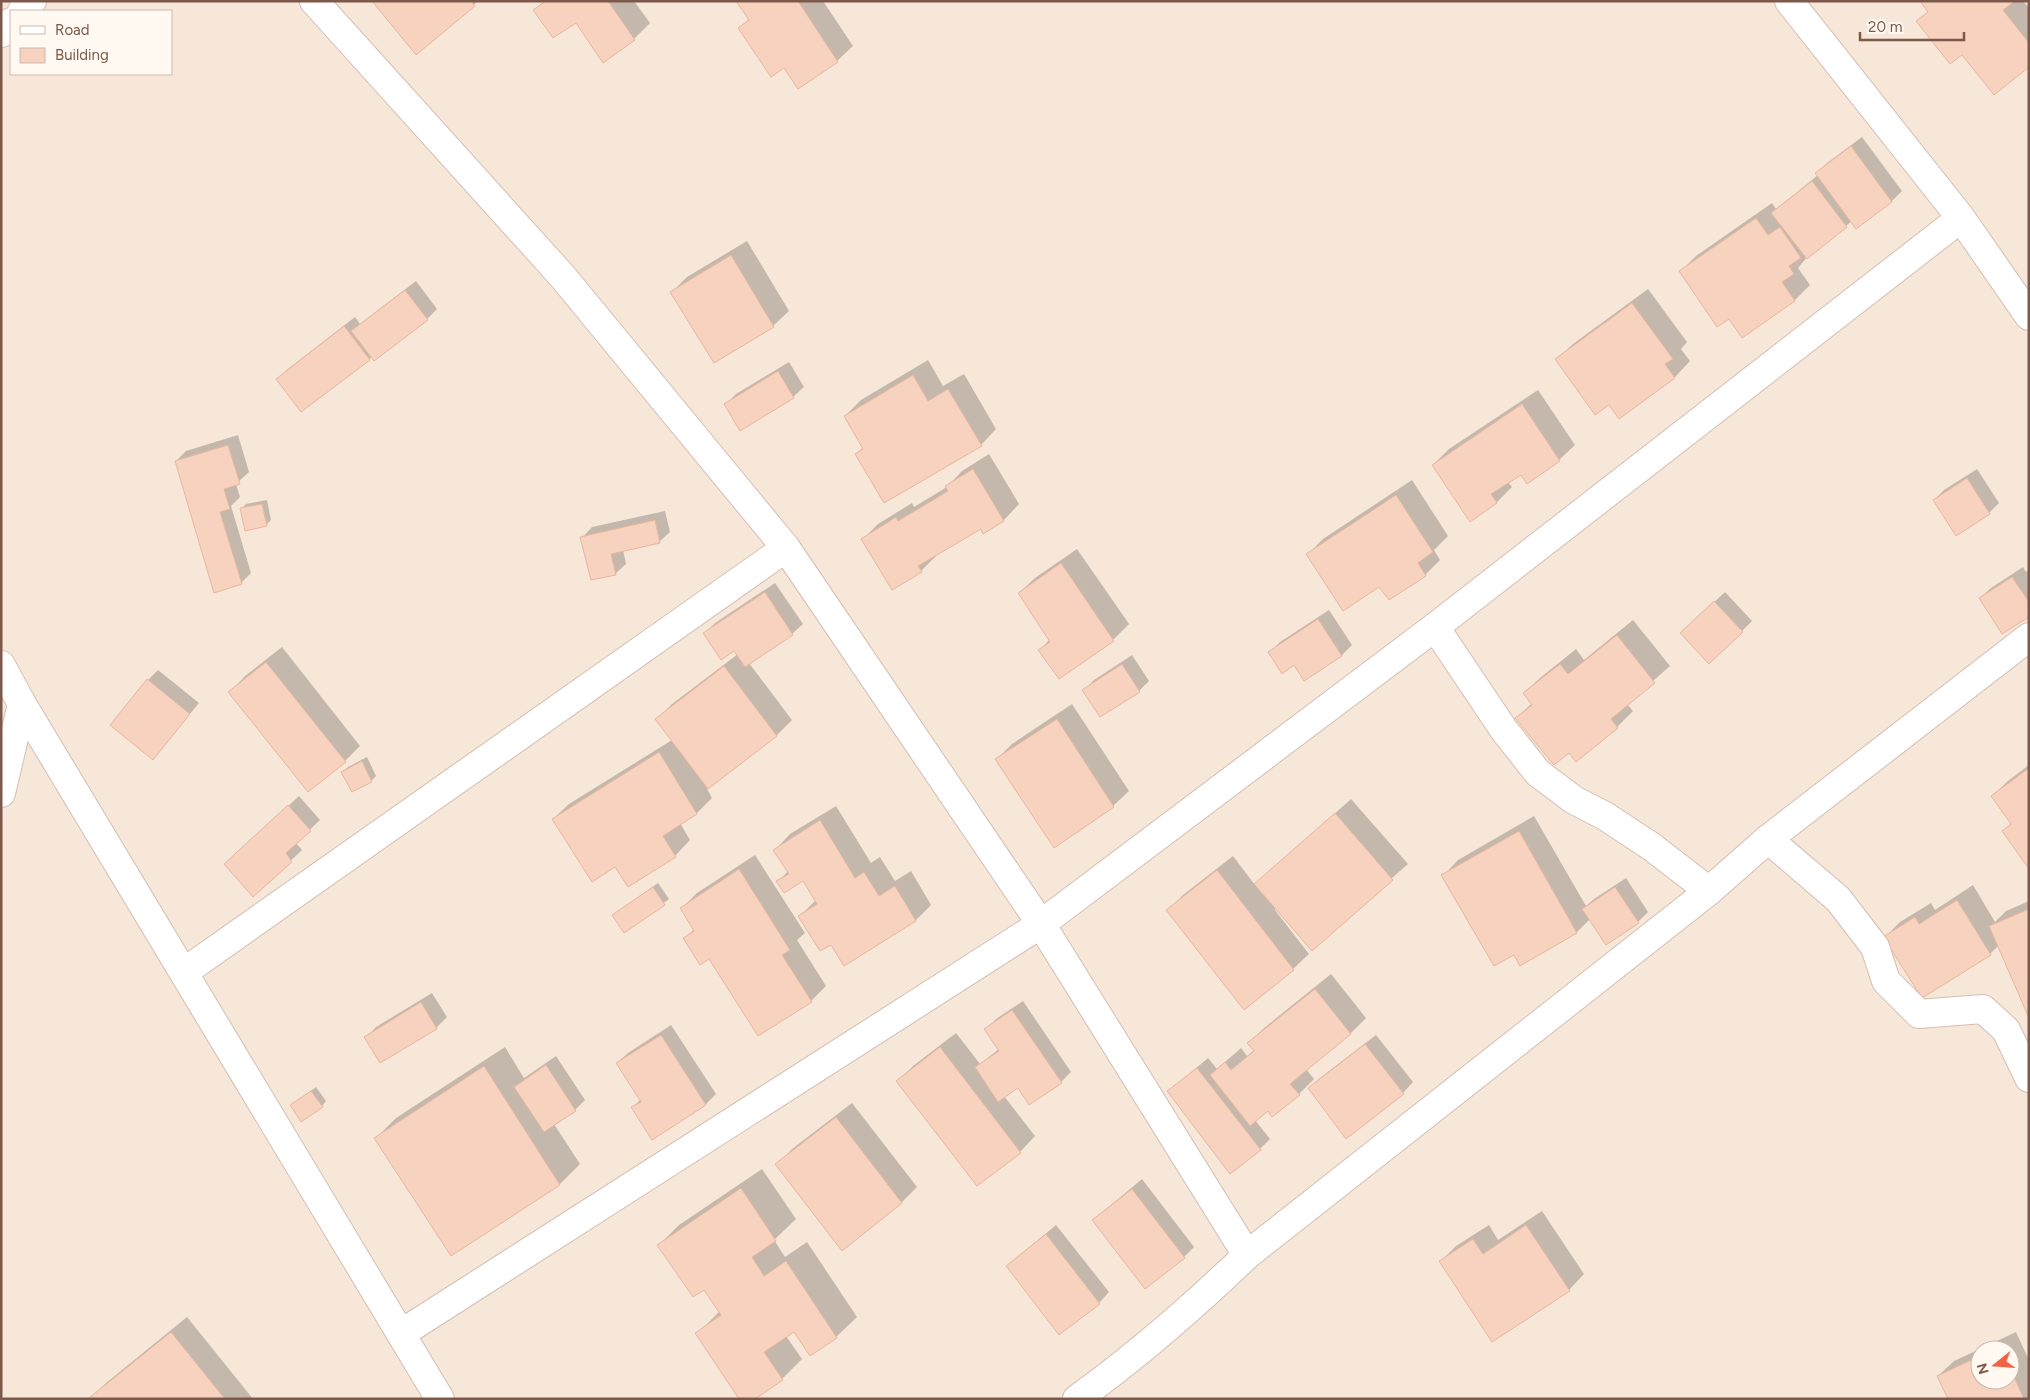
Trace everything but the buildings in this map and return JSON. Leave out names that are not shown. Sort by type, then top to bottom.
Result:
[{"type":"street","points":[[23,10],[32,1]]},
{"type":"street","points":[[314,1],[563,277],[786,548],[1041,924],[1247,1255]]},
{"type":"street","points":[[1789,1],[1961,218],[2029,316]]},
{"type":"street","points":[[1,33],[10,23]]},
{"type":"street","points":[[402,1333],[1041,924],[1435,627],[1961,218]]},
{"type":"street","points":[[184,972],[786,548]]},
{"type":"street","points":[[1435,627],[1504,730],[1538,773],[1574,800],[1605,816],[1652,847],[1709,891]]},
{"type":"street","points":[[1077,1399],[1188,1312],[1247,1255],[1709,891],[1768,839],[2029,637]]},
{"type":"street","points":[[1,665],[22,704],[440,1399]]},
{"type":"street","points":[[1,793],[22,704]]},
{"type":"street","points":[[1768,839],[1838,899],[1875,946],[1886,981],[1919,1014],[1983,1008],[2006,1030],[2029,1078]]},
{"type":"shaded area","points":[[1,1],[2029,1],[2029,1399],[1,1399]]}]
